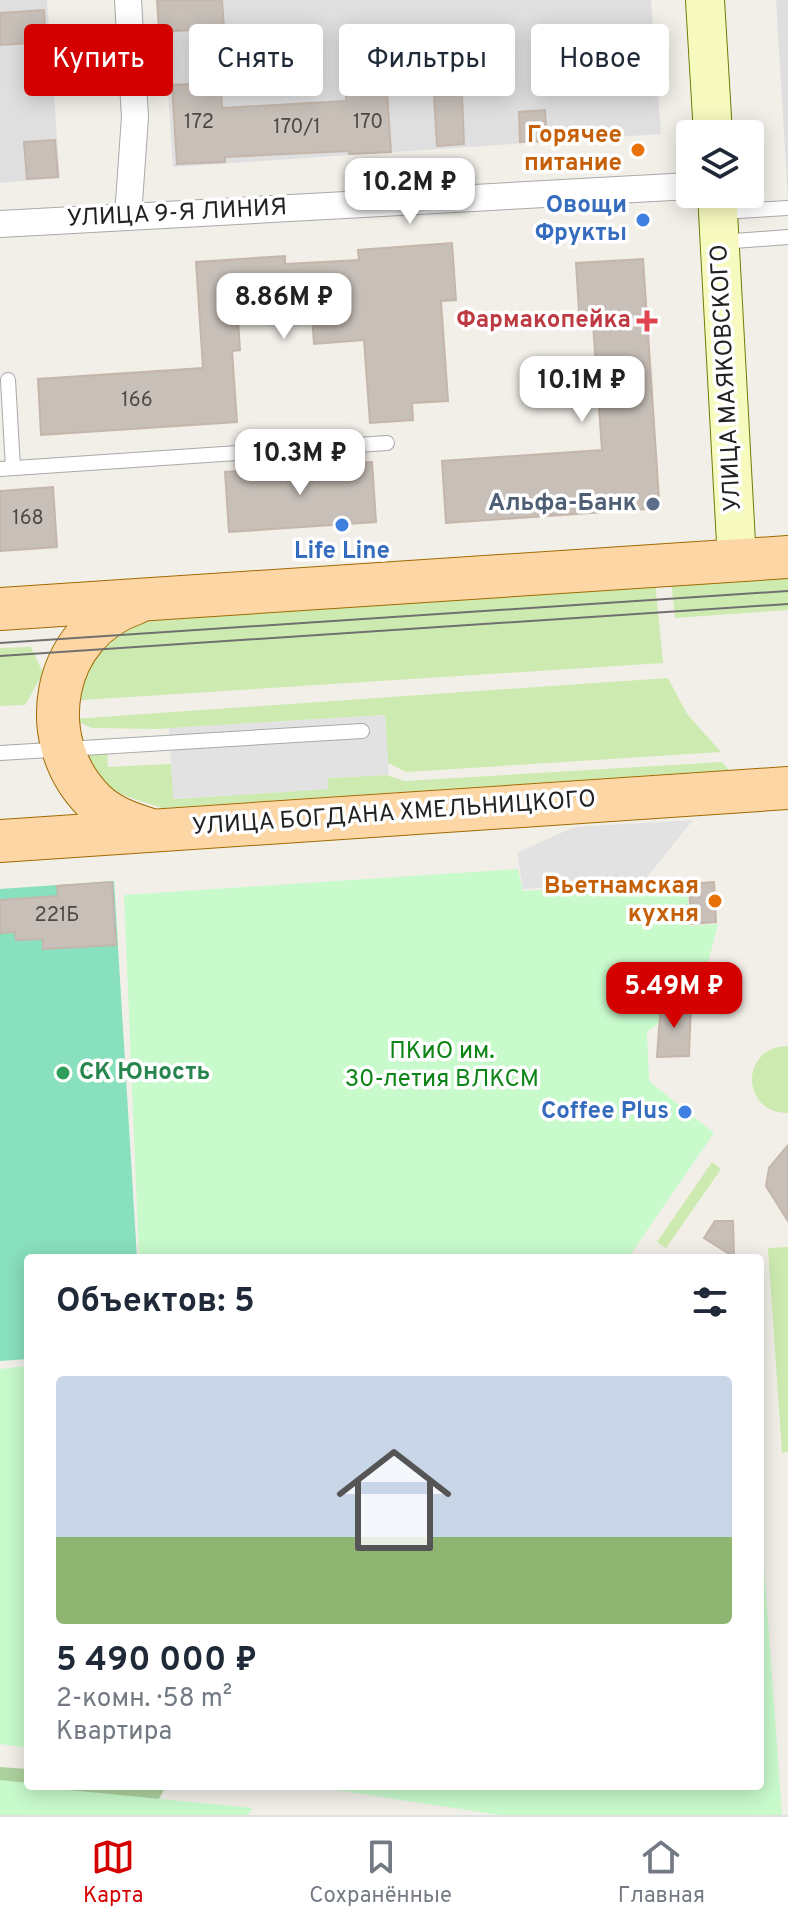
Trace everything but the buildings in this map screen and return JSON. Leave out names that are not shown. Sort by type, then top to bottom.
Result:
[{"type":"main road","points":[[705,0],[712,120]]},
{"type":"main road","name":"УЛИЦА МАЯКОВСКОГО","points":[[718,216],[737,561]]},
{"type":"main road","points":[[0,609],[788,557]]},
{"type":"main road","points":[[148,599],[103,620],[74,651],[58,693],[56,716],[61,749],[75,778],[95,803],[122,821],[153,831]]},
{"type":"main road","name":"УЛИЦА БОГДАНА ХМЕЛЬНИЦКОГО","points":[[0,841],[788,788]]},
{"type":"street","points":[[128,0],[135,117],[128,216]]},
{"type":"street","name":"УЛИЦА 9-Я ЛИНИЯ","points":[[0,224],[676,187]]},
{"type":"lane","points":[[718,216],[788,208]]},
{"type":"lane","points":[[718,216],[788,237]]},
{"type":"lane","points":[[8,380],[7,468],[387,443]]},
{"type":"lane","points":[[0,753],[362,731]]},
{"type":"shaded area","points":[[0,0],[47,0],[49,24],[24,24],[24,96],[54,96],[60,178],[0,183]]},
{"type":"shaded area","points":[[162,0],[651,0],[653,24],[531,24],[531,96],[658,96],[661,134],[173,167],[168,96],[173,96],[173,24],[164,24]]},
{"type":"shaded area","points":[[776,0],[788,0],[788,200]]},
{"type":"shaded area","points":[[385,715],[389,775],[328,778],[328,789],[173,799],[169,728]]},
{"type":"shaded area","points":[[693,820],[643,882],[523,889],[517,853],[574,827]]},
{"type":"green space","points":[[788,572],[788,610],[675,618],[671,581]]},
{"type":"green space","points":[[655,581],[663,663],[67,701],[117,624]]},
{"type":"green space","points":[[31,647],[43,673],[25,705],[0,706],[0,648]]},
{"type":"green space","points":[[668,678],[687,714],[721,752],[406,772],[388,763],[385,715],[157,729],[92,728],[72,719]]},
{"type":"green space","points":[[107,752],[108,767],[171,764],[174,799],[328,789],[328,778],[386,775],[405,781],[722,762],[729,770],[162,808],[104,789],[79,753]]},
{"type":"green space","name":"ПКиО им. 30-летия ВЛКСМ","points":[[518,869],[523,891],[687,882],[690,926],[718,924],[701,990],[647,1032],[649,1081],[714,1133],[631,1254],[139,1254],[124,895]]},
{"type":"green space","name":"СК Юность","points":[[114,881],[137,1254],[24,1254],[24,1359],[0,1361],[0,889]]},
{"type":"green space","points":[[788,1046],[788,1113],[772,1110],[761,1103],[754,1092],[752,1080],[754,1067],[761,1056],[772,1049]]},
{"type":"green space","points":[[712,1162],[721,1169],[666,1248],[657,1242]]},
{"type":"green space","points":[[788,1247],[788,1452],[782,1453],[768,1248]]},
{"type":"green space","points":[[24,1366],[24,1747],[0,1744],[0,1369]]},
{"type":"green space","points":[[764,1565],[782,1815],[500,1815],[336,1790],[764,1790]]},
{"type":"green space","points":[[0,1767],[24,1769],[24,1790],[164,1790],[150,1815],[0,1799]]},
{"type":"green space","points":[[0,1780],[24,1783],[24,1790],[69,1790],[253,1808],[248,1815],[0,1815]]},
{"type":"tram line","points":[[0,643],[788,591]]},
{"type":"tram line","points":[[0,656],[788,604]]},
{"type":"place","name":"Горячее питание","points":[[638,150]]},
{"type":"place","name":"Овощи Фрукты","points":[[643,220]]},
{"type":"place","name":"Фармакопейка","points":[[647,321]]},
{"type":"place","name":"Альфа-Банк","points":[[653,504]]},
{"type":"place","name":"Life Line","points":[[342,525]]},
{"type":"place","name":"Вьетнамская кухня","points":[[715,901]]},
{"type":"place","name":"СК Юность","points":[[63,1073]]},
{"type":"place","name":"Coffee Plus","points":[[685,1112]]}]
